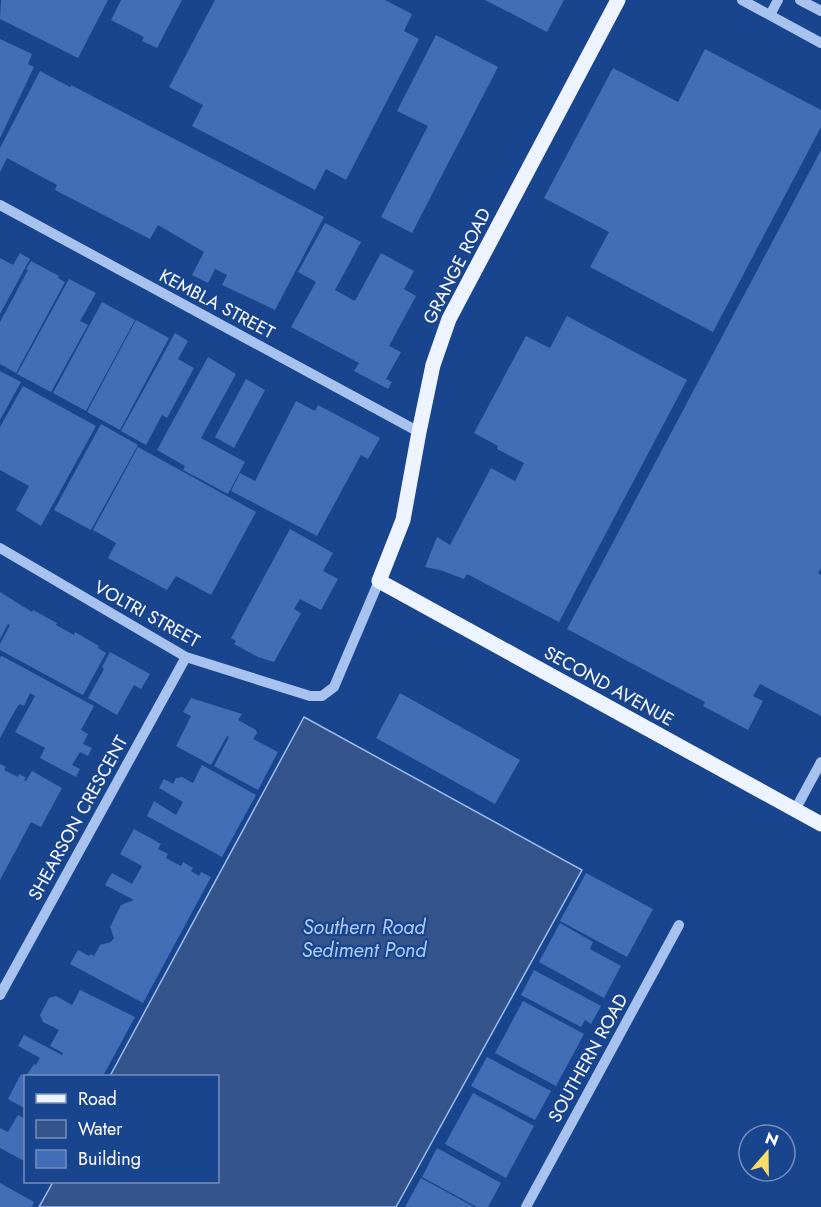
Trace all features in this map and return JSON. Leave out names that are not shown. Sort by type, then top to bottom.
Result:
[{"type":"main road","name":"GRANGE ROAD","points":[[379,581],[403,520],[433,365],[449,319],[618,0]]},
{"type":"main road","name":"SECOND AVENUE","points":[[379,581],[821,824]]},
{"type":"street","points":[[742,0],[821,43]]},
{"type":"street","points":[[770,15],[778,0]]},
{"type":"street","points":[[800,0],[821,11]]},
{"type":"street","name":"KEMBLA STREET","points":[[0,205],[419,432]]},
{"type":"street","name":"VOLTRI STREET","points":[[0,548],[186,657],[310,696],[322,696]]},
{"type":"street","name":"GRANGE ROAD","points":[[322,696],[334,687],[379,581]]},
{"type":"street","name":"SHEARSON CRESCENT","points":[[0,995],[186,657]]},
{"type":"street","points":[[795,810],[821,762]]},
{"type":"street","name":"SOUTHERN ROAD","points":[[526,1207],[679,925]]},
{"type":"water","name":"Southern Road Sediment Pond","points":[[304,717],[582,870],[396,1207],[39,1207],[52,1183],[219,1183],[219,1075],[111,1075]]},
{"type":"building","points":[[1,0],[108,0],[78,58],[0,19]]},
{"type":"building","points":[[121,0],[182,0],[157,48],[142,41],[144,37],[111,20]]},
{"type":"building","points":[[215,0],[385,0],[412,14],[404,31],[419,39],[346,180],[326,169],[315,190],[192,126],[203,105],[169,87]]},
{"type":"building","points":[[485,0],[564,0],[547,32]]},
{"type":"building","points":[[436,35],[498,67],[412,233],[381,217],[428,126],[397,111]]},
{"type":"building","points":[[0,39],[32,54],[28,64],[34,67],[0,138]]},
{"type":"building","points":[[705,49],[821,110],[821,127],[713,332],[590,267],[609,232],[544,198],[613,68],[678,102]]},
{"type":"building","points":[[40,71],[324,217],[275,310],[222,285],[227,275],[215,269],[208,283],[192,275],[204,252],[158,225],[150,239],[55,190],[57,185],[7,158],[0,172],[0,148]]},
{"type":"building","points":[[821,150],[821,569],[818,573],[821,575],[821,716],[760,684],[753,696],[763,701],[748,730],[703,706],[705,702],[567,629]]},
{"type":"building","points":[[325,223],[361,242],[335,290],[355,301],[381,253],[414,271],[404,289],[416,296],[389,346],[401,352],[386,379],[392,382],[388,389],[354,371],[359,363],[291,327],[316,282],[298,272]]},
{"type":"building","points":[[20,253],[30,259],[0,314],[0,258],[13,265]]},
{"type":"building","points":[[31,261],[59,276],[58,278],[65,282],[16,373],[0,364],[0,322]]},
{"type":"building","points":[[69,279],[96,293],[80,321],[88,325],[51,392],[17,374]]},
{"type":"building","points":[[102,302],[135,320],[86,411],[53,393]]},
{"type":"building","points":[[567,316],[687,380],[559,622],[467,574],[464,579],[425,567],[437,537],[450,545],[491,468],[515,481],[524,463],[497,449],[498,446],[474,433],[526,336],[550,348]]},
{"type":"building","points":[[136,320],[169,338],[120,430],[87,412]]},
{"type":"building","points":[[175,333],[188,341],[178,359],[194,368],[167,418],[162,415],[146,445],[121,431]]},
{"type":"building","points":[[208,357],[236,374],[201,438],[245,462],[228,494],[183,470],[185,466],[157,450]]},
{"type":"building","points":[[0,371],[21,382],[0,420]]},
{"type":"building","points":[[246,379],[265,390],[234,448],[215,437]]},
{"type":"building","points":[[23,386],[96,426],[41,526],[16,510],[29,486],[0,470],[0,427]]},
{"type":"building","points":[[296,401],[315,411],[318,405],[380,438],[368,459],[361,455],[317,536],[231,491],[240,473],[255,481]]},
{"type":"building","points":[[101,424],[138,445],[91,530],[54,510]]},
{"type":"building","points":[[138,447],[256,512],[211,595],[176,576],[167,590],[108,558],[116,543],[93,530]]},
{"type":"building","points":[[290,529],[333,553],[323,571],[338,579],[321,610],[300,599],[294,609],[301,613],[274,662],[258,657],[234,644],[236,641],[231,638]]},
{"type":"building","points":[[0,592],[32,612],[33,610],[57,623],[56,625],[74,635],[75,632],[99,646],[98,648],[106,653],[83,695],[0,650],[0,644],[10,625],[8,624],[0,639]]},
{"type":"building","points":[[110,652],[150,674],[141,689],[134,685],[117,715],[88,698],[104,669],[102,667]]},
{"type":"building","points":[[2,656],[94,706],[81,730],[88,734],[83,744],[92,748],[88,756],[80,752],[72,765],[80,769],[76,777],[40,758],[45,748],[15,732],[35,696],[30,693],[24,706],[20,704],[17,707],[0,738],[0,657]]},
{"type":"building","points":[[400,693],[520,760],[495,804],[376,738]]},
{"type":"building","points":[[191,698],[242,714],[238,720],[256,730],[257,733],[253,739],[278,752],[258,790],[214,766],[229,737],[227,736],[211,765],[176,746],[191,716],[183,712]]},
{"type":"building","points":[[0,764],[6,767],[4,770],[18,777],[19,774],[26,778],[24,780],[26,781],[32,771],[62,788],[41,827],[31,822],[0,880]]},
{"type":"building","points":[[202,765],[256,795],[222,857],[147,816],[154,801],[176,815],[183,802],[159,788],[164,779],[173,784],[176,778],[182,777],[193,783]]},
{"type":"building","points":[[134,829],[161,844],[158,849],[168,854],[166,858],[181,866],[183,862],[193,868],[191,871],[199,876],[201,872],[211,877],[143,1003],[70,964],[78,950],[94,956],[100,945],[111,942],[114,938],[110,927],[121,905],[134,900],[105,885],[112,873],[132,884],[142,866],[120,854]]},
{"type":"building","points":[[586,873],[653,909],[627,957],[560,921]]},
{"type":"building","points":[[560,923],[593,942],[590,949],[621,966],[604,998],[539,962]]},
{"type":"building","points":[[534,970],[601,1006],[591,1024],[585,1020],[581,1027],[521,995]]},
{"type":"building","points":[[80,990],[135,1017],[104,1075],[27,1075],[40,1058],[18,1046],[24,1035],[62,1055],[63,1053],[50,1046],[59,1030],[43,1022],[40,1015],[49,998],[56,996],[72,1005]]},
{"type":"building","points":[[523,1001],[584,1034],[556,1086],[495,1053]]},
{"type":"building","points":[[487,1057],[551,1091],[535,1120],[471,1086]]},
{"type":"building","points":[[21,1074],[24,1075],[24,1108],[8,1099]]},
{"type":"building","points":[[473,1093],[534,1126],[506,1178],[445,1144]]},
{"type":"building","points":[[18,1115],[24,1118],[24,1161],[0,1148],[0,1128],[8,1132]]},
{"type":"building","points":[[437,1148],[501,1183],[488,1207],[477,1207],[422,1177]]},
{"type":"building","points":[[421,1178],[474,1207],[405,1207]]},
{"type":"building","points":[[0,1183],[34,1202],[32,1207],[0,1207]]}]
